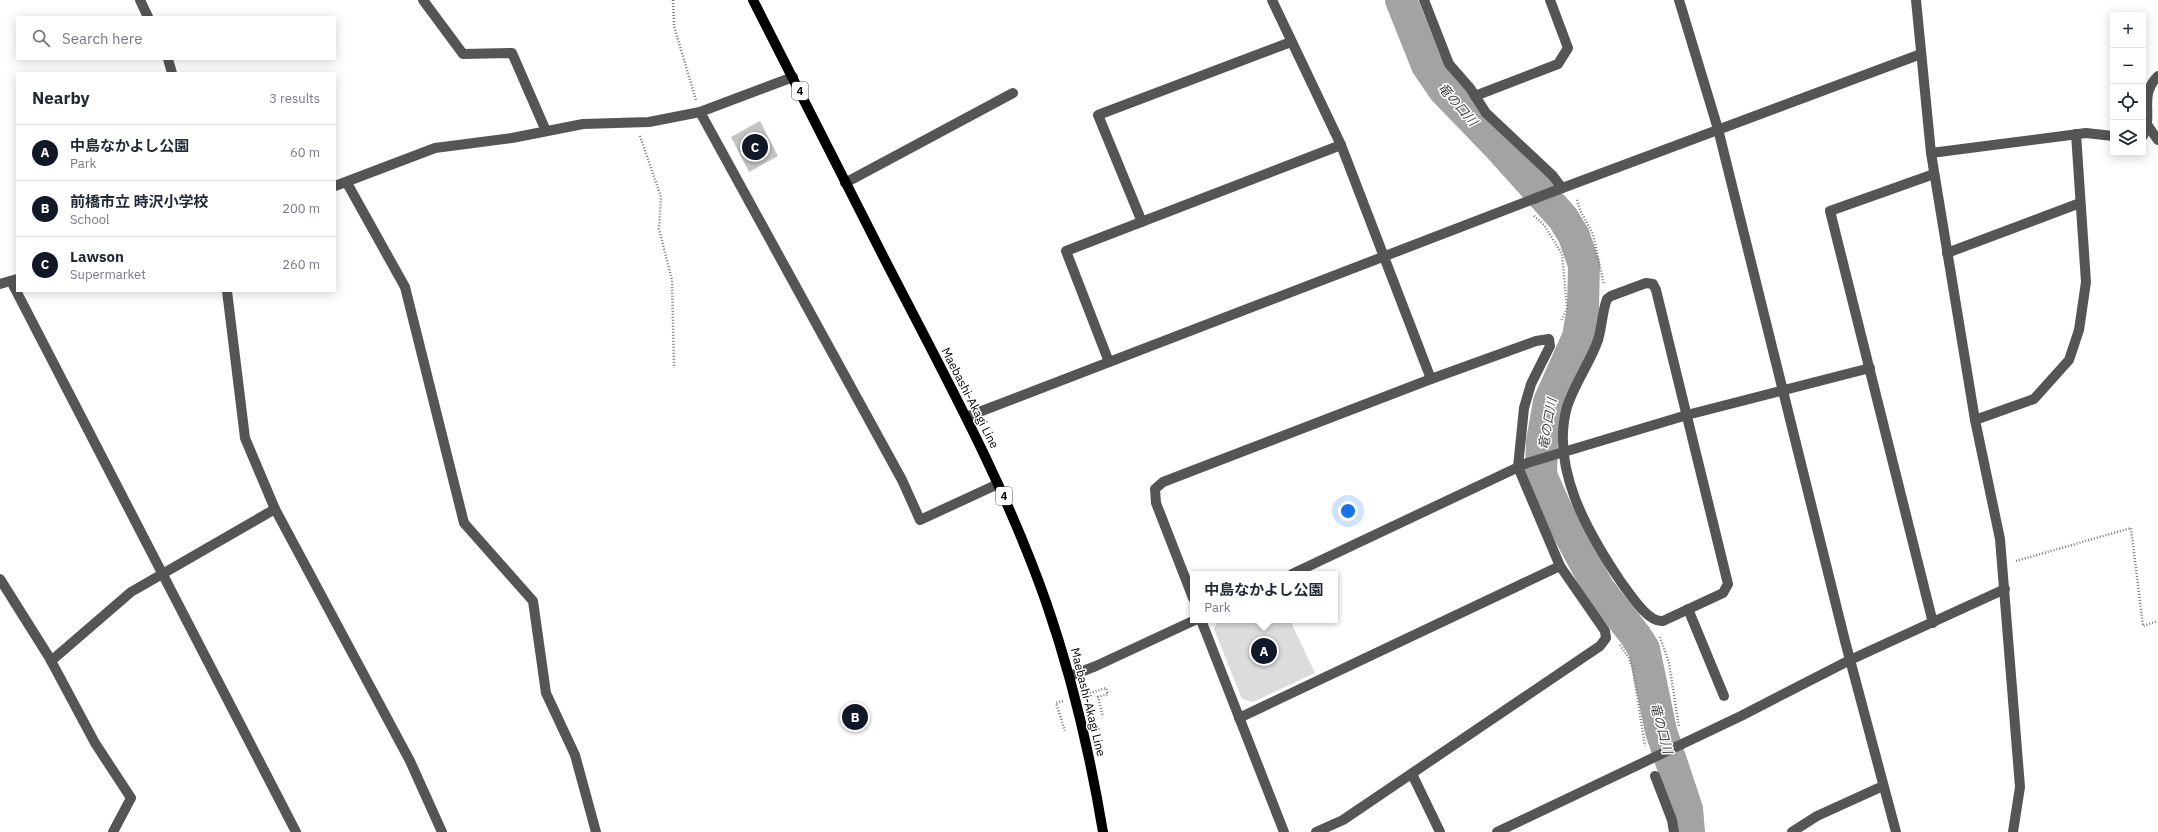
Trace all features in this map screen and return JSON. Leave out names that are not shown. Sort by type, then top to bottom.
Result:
[{"type":"main road","name":"Maebashi-Akagi Line","points":[[753,0],[845,183],[966,417],[998,484],[1046,601],[1070,676],[1095,785],[1103,832]]},
{"type":"street","points":[[140,0],[148,16]]},
{"type":"street","points":[[423,0],[463,54],[512,53],[546,131]]},
{"type":"street","points":[[1272,0],[1341,145],[1431,379]]},
{"type":"street","points":[[1424,0],[1450,64],[1486,112],[1549,172],[1560,189]]},
{"type":"street","points":[[1475,96],[1558,64],[1568,48],[1550,0]]},
{"type":"street","points":[[1679,0],[1718,129],[1850,660],[1882,786],[1896,832]]},
{"type":"street","points":[[1916,0],[1934,174],[1975,420],[2000,539],[2020,787],[2013,832]]},
{"type":"street","points":[[1142,222],[1098,115],[1291,42]]},
{"type":"street","points":[[966,417],[1384,258],[1560,189],[1921,54]]},
{"type":"street","points":[[168,60],[172,72]]},
{"type":"street","points":[[2158,76],[2150,84],[2146,103],[2148,126],[2158,140]]},
{"type":"street","points":[[336,186],[347,183],[435,148],[583,124],[649,122],[700,112],[792,77]]},
{"type":"street","points":[[845,183],[1013,93]]},
{"type":"street","points":[[700,112],[902,480],[920,520],[998,484]]},
{"type":"street","points":[[2146,130],[2148,126]]},
{"type":"street","points":[[1931,153],[2086,133],[2110,136]]},
{"type":"street","points":[[1975,420],[2034,399],[2069,360],[2079,330],[2086,282],[2076,134]]},
{"type":"street","points":[[1109,362],[1066,251],[1341,145]]},
{"type":"street","points":[[1933,623],[1870,368],[1849,293],[1830,211],[1934,174]]},
{"type":"street","points":[[347,183],[405,287],[464,523],[534,601],[546,693],[575,755],[596,832]]},
{"type":"street","points":[[1947,253],[2080,203]]},
{"type":"street","points":[[0,284],[14,280]]},
{"type":"street","points":[[1646,283],[1653,284],[1656,290],[1687,415],[1728,584],[1727,589],[1723,593],[1663,621],[1657,622],[1650,619],[1624,585],[1585,524],[1561,453],[1563,425],[1568,405],[1598,340],[1607,299],[1611,296],[1646,283]]},
{"type":"street","points":[[20,292],[296,832]]},
{"type":"street","points":[[227,292],[244,438],[275,509],[410,761],[442,832]]},
{"type":"street","points":[[1190,590],[1156,503],[1155,489],[1163,482],[1431,379],[1536,341],[1549,339],[1550,346],[1531,384],[1524,408],[1523,465],[1560,566],[1604,631],[1606,638],[1600,646],[1412,774],[1343,820],[1316,832]]},
{"type":"street","points":[[1298,571],[1523,465],[1687,415],[1870,368]]},
{"type":"street","points":[[51,661],[131,592],[275,509]]},
{"type":"street","points":[[1239,718],[1560,566]]},
{"type":"street","points":[[0,579],[51,661],[95,743],[131,798],[113,832]]},
{"type":"street","points":[[1497,832],[1680,745],[1850,660],[2005,589]]},
{"type":"street","points":[[1688,609],[1724,696]]},
{"type":"street","points":[[1070,676],[1096,666],[1190,622]]},
{"type":"street","points":[[1203,623],[1284,832]]},
{"type":"street","points":[[1412,774],[1440,832]]},
{"type":"street","points":[[1655,776],[1672,820],[1674,832]]},
{"type":"street","points":[[1792,832],[1817,816],[1882,786]]},
{"type":"path","points":[[673,0],[674,26],[700,112]]},
{"type":"path","points":[[635,122],[661,197],[660,229],[672,280],[674,368]]},
{"type":"path","points":[[1577,200],[1581,212],[1593,234],[1605,289]]},
{"type":"path","points":[[1534,216],[1544,225],[1562,254],[1567,308],[1561,322]]},
{"type":"path","points":[[2003,565],[2131,528],[2143,626],[2158,621]]},
{"type":"path","points":[[1660,637],[1669,663],[1679,727]]},
{"type":"path","points":[[1620,644],[1629,658],[1633,670],[1644,746]]},
{"type":"path","points":[[1103,717],[1098,697],[1108,694],[1106,688]]},
{"type":"path","points":[[1056,703],[1065,731]]},
{"type":"shaded area","points":[[1217,623],[1291,623],[1315,673],[1253,702],[1242,699],[1214,629]]},
{"type":"building","points":[[760,121],[778,156],[749,172],[731,137]]},
{"type":"waterway","name":"竜の口川","points":[[1401,0],[1427,65],[1444,90],[1500,148],[1563,218],[1574,236],[1584,265],[1583,308],[1578,337],[1549,402],[1542,441],[1541,475],[1557,511],[1599,589],[1644,649],[1661,731],[1687,809],[1689,832]]},
{"type":"place","name":"Lawson","points":[[755,147]]},
{"type":"place","name":"中島なかよし公園","points":[[1264,651]]},
{"type":"place","name":"前橋市立 時沢小学校","points":[[855,717]]}]
